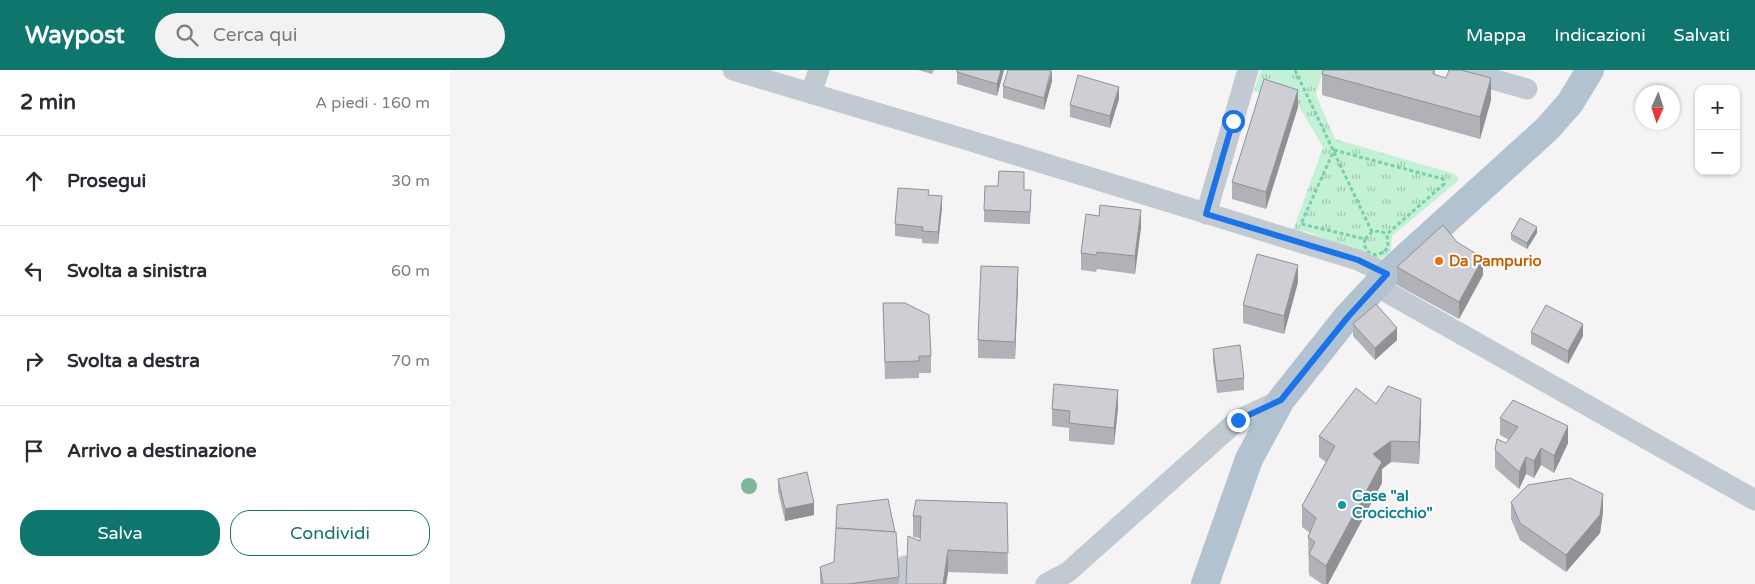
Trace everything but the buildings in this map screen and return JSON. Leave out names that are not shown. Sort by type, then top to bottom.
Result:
[{"type":"main road","points":[[1205,584],[1249,459],[1281,400],[1347,318],[1382,280],[1547,129],[1570,103],[1590,70]]},
{"type":"street","points":[[733,70],[1358,260],[1382,280],[1755,500]]},
{"type":"street","points":[[811,93],[819,70]]},
{"type":"street","points":[[1206,214],[1248,70]]},
{"type":"street","points":[[1460,70],[1527,88]]},
{"type":"street","points":[[1046,584],[1068,572],[1238,420],[1281,400]]},
{"type":"path","points":[[1295,70],[1372,232]]},
{"type":"path","points":[[1334,150],[1443,179],[1444,184],[1387,234]]},
{"type":"path","points":[[1334,150],[1302,224],[1364,239]]},
{"type":"path","points":[[1380,231],[1387,234],[1388,247],[1384,252],[1376,256],[1368,252],[1364,245],[1364,239],[1372,232],[1380,231]]},
{"type":"green space","points":[[1261,70],[1323,70],[1316,95],[1335,139],[1455,174],[1459,180],[1392,236],[1391,250],[1383,258],[1377,259],[1305,231],[1302,237],[1292,233],[1323,147],[1298,105],[1254,91]]},
{"type":"place","name":"Da Pampurio","points":[[1439,261]]},
{"type":"place","name":"Case \"al Crocicchio\"","points":[[1342,505]]},
{"type":"route","points":[[1233,121],[1206,214],[1358,260],[1387,274],[1347,318],[1281,400],[1238,420]]}]
